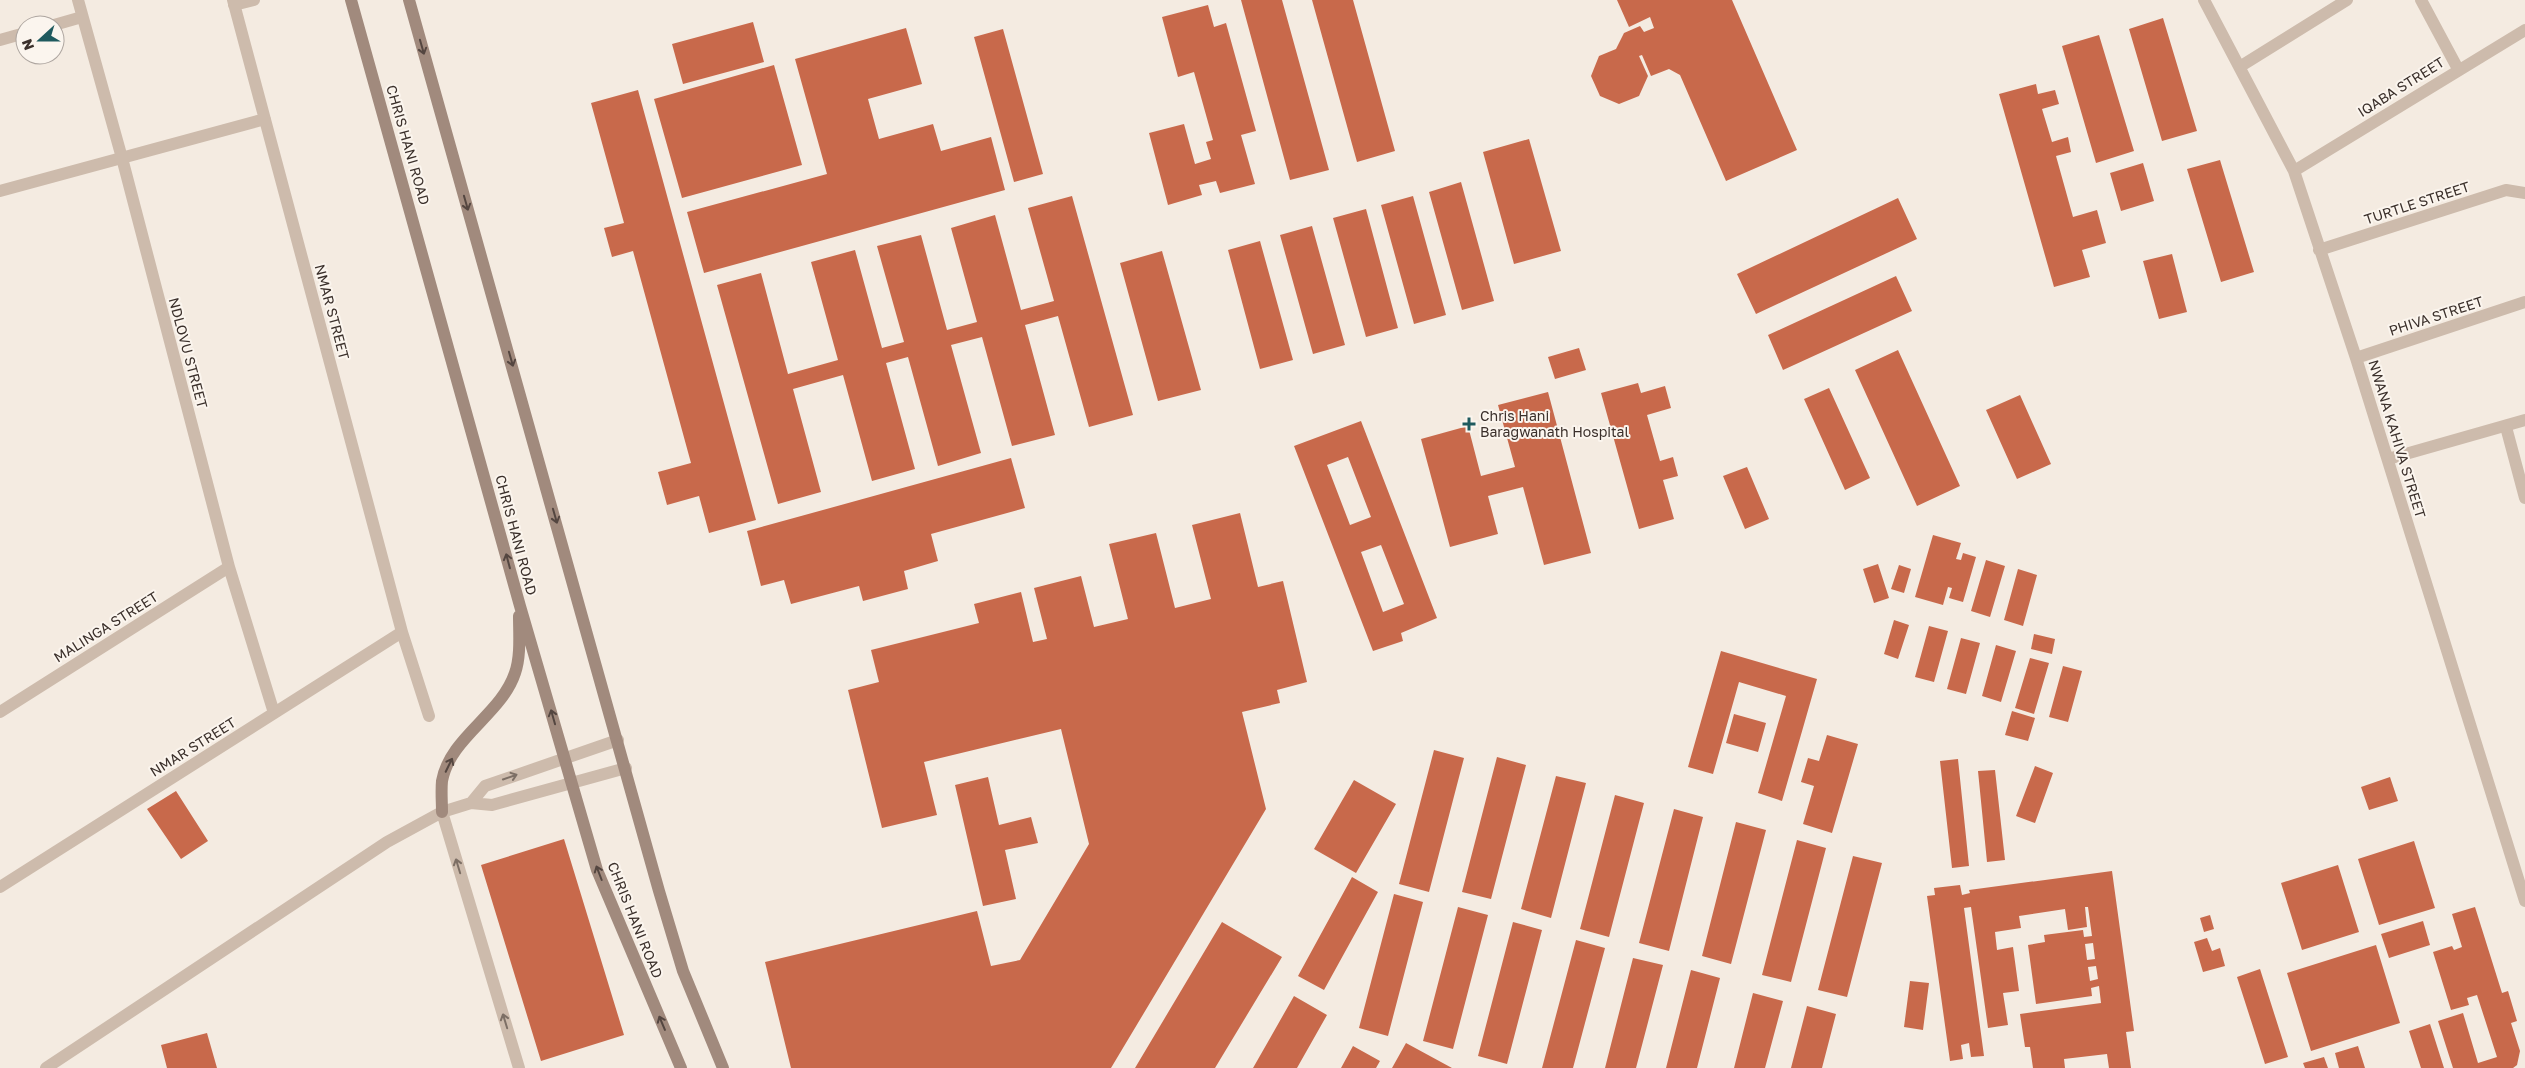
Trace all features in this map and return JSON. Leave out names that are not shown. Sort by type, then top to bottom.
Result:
[{"type":"main road","name":"CHRIS HANI ROAD","points":[[352,0],[520,606],[597,870],[681,1068]]},
{"type":"main road","name":"CHRIS HANI ROAD","points":[[408,0],[683,971],[723,1068]]},
{"type":"main road","points":[[442,812],[442,782],[450,762],[458,748],[504,695],[515,674],[520,606]]},
{"type":"street","name":"NDLOVU STREET","points":[[78,0],[122,158],[229,567],[274,713]]},
{"type":"street","points":[[234,2],[254,0]]},
{"type":"street","name":"NWANA KAHIVA STREET","points":[[2204,0],[2241,66],[2294,170],[2388,459],[2525,901]]},
{"type":"street","points":[[2241,66],[2347,0]]},
{"type":"street","points":[[2421,0],[2458,69]]},
{"type":"street","name":"NMAR STREET","points":[[234,2],[402,632],[429,716]]},
{"type":"street","points":[[65,22],[82,17]]},
{"type":"street","name":"IQABA STREET","points":[[2294,170],[2525,30]]},
{"type":"street","points":[[0,40],[15,36]]},
{"type":"street","points":[[0,191],[265,120]]},
{"type":"street","name":"TURTLE STREET","points":[[2319,250],[2506,190],[2525,193]]},
{"type":"street","name":"PHIVA STREET","points":[[2356,358],[2525,302]]},
{"type":"street","points":[[2388,459],[2525,420]]},
{"type":"street","points":[[2506,426],[2525,498]]},
{"type":"street","name":"MALINGA STREET","points":[[0,712],[229,567]]},
{"type":"street","name":"NMAR STREET","points":[[0,887],[402,632]]},
{"type":"street","points":[[471,802],[485,786],[618,740]]},
{"type":"street","points":[[46,1068],[387,842],[442,812],[471,802],[492,805],[626,768]]},
{"type":"street","points":[[442,812],[519,1068]]},
{"type":"building","points":[[1241,0],[1282,0],[1329,170],[1290,180]]},
{"type":"building","points":[[1312,0],[1353,0],[1395,151],[1357,162]]},
{"type":"building","points":[[1617,0],[1732,0],[1797,150],[1726,181],[1680,75],[1669,69],[1651,76],[1642,55],[1639,56],[1648,76],[1639,96],[1619,104],[1600,96],[1591,76],[1599,56],[1616,49],[1624,33],[1640,26],[1644,32],[1654,28],[1650,17],[1629,27]]},
{"type":"building","points":[[1208,5],[1214,27],[1226,23],[1256,131],[1241,135],[1255,184],[1220,193],[1216,181],[1199,185],[1202,195],[1168,205],[1149,133],[1184,124],[1195,164],[1211,159],[1206,142],[1213,140],[1194,72],[1178,77],[1162,17]]},
{"type":"building","points":[[2163,18],[2197,131],[2162,141],[2129,29]]},
{"type":"building","points":[[753,22],[764,62],[683,84],[672,44]]},
{"type":"building","points":[[906,28],[922,84],[868,99],[879,139],[933,124],[941,151],[991,137],[1005,190],[704,273],[687,212],[827,174],[795,59]]},
{"type":"building","points":[[1003,29],[1043,174],[1014,182],[974,37]]},
{"type":"building","points":[[2099,35],[2134,151],[2096,163],[2062,46]]},
{"type":"building","points":[[774,65],[802,165],[682,198],[654,99]]},
{"type":"building","points":[[2036,84],[2038,94],[2055,90],[2059,104],[2042,109],[2052,142],[2068,137],[2071,152],[2056,156],[2073,217],[2097,210],[2106,243],[2082,250],[2090,277],[2054,287],[1999,94]]},
{"type":"building","points":[[638,90],[756,520],[709,533],[699,496],[667,505],[658,472],[691,463],[633,251],[612,257],[604,228],[624,223],[591,103]]},
{"type":"building","points":[[1529,139],[1561,251],[1514,264],[1483,152]]},
{"type":"building","points":[[2220,160],[2254,272],[2221,282],[2187,169]]},
{"type":"building","points":[[2143,163],[2154,201],[2121,211],[2110,173]]},
{"type":"building","points":[[1461,182],[1494,301],[1462,310],[1429,192]]},
{"type":"building","points":[[1072,196],[1133,415],[1089,427],[1058,316],[1025,325],[1055,435],[1012,446],[982,337],[951,345],[981,453],[938,466],[908,357],[886,363],[915,469],[872,481],[843,375],[793,389],[821,492],[778,504],[717,285],[761,273],[788,374],[838,360],[811,262],[855,250],[882,348],[904,342],[877,246],[921,235],[947,330],[977,322],[951,228],[995,215],[1021,310],[1054,301],[1028,208]]},
{"type":"building","points":[[1413,196],[1446,315],[1414,324],[1381,205]]},
{"type":"building","points":[[1898,198],[1917,239],[1756,314],[1737,274]]},
{"type":"building","points":[[1366,209],[1398,328],[1366,337],[1333,218]]},
{"type":"building","points":[[1312,226],[1345,345],[1313,354],[1280,235]]},
{"type":"building","points":[[1260,241],[1293,360],[1260,369],[1228,250]]},
{"type":"building","points":[[1162,251],[1201,390],[1158,401],[1120,263]]},
{"type":"building","points":[[2172,254],[2187,312],[2159,319],[2143,261]]},
{"type":"building","points":[[1896,276],[1912,311],[1783,370],[1768,335]]},
{"type":"building","points":[[1579,348],[1586,370],[1555,379],[1548,357]]},
{"type":"building","points":[[1898,350],[1960,486],[1917,506],[1855,370]]},
{"type":"building","points":[[1638,383],[1641,393],[1665,386],[1671,408],[1647,415],[1660,461],[1673,457],[1678,476],[1663,480],[1674,519],[1639,529],[1601,393]]},
{"type":"building","points":[[1829,388],[1870,478],[1845,490],[1804,399]]},
{"type":"building","points":[[1548,392],[1591,553],[1544,565],[1523,487],[1488,496],[1498,534],[1450,547],[1421,439],[1468,426],[1481,476],[1515,467],[1498,405]]},
{"type":"building","points":[[2020,395],[2051,464],[2017,479],[1986,410]]},
{"type":"building","points":[[1361,421],[1437,618],[1401,633],[1403,641],[1373,651],[1294,446]],"holes":[[[1348,457],[1371,517],[1350,525],[1327,465]],[[1381,545],[1404,604],[1383,612],[1361,552]]]},
{"type":"building","points":[[1011,458],[1025,508],[931,534],[938,561],[904,571],[908,589],[863,601],[859,586],[791,604],[784,580],[761,586],[747,531]]},
{"type":"building","points":[[1747,467],[1769,519],[1745,529],[1723,476]]},
{"type":"building","points":[[1240,513],[1258,587],[1283,581],[1307,682],[1277,690],[1280,703],[1242,712],[1266,809],[1111,1068],[791,1068],[765,962],[977,911],[991,966],[1020,960],[1089,844],[1061,729],[924,762],[937,815],[882,828],[848,690],[879,682],[871,650],[979,623],[974,604],[1021,592],[1033,642],[1047,639],[1034,588],[1081,576],[1094,627],[1128,619],[1109,544],[1156,533],[1175,608],[1211,599],[1192,525]]},
{"type":"building","points":[[1933,535],[1961,543],[1956,559],[1961,560],[1963,553],[1976,557],[1963,602],[1949,598],[1952,588],[1948,587],[1943,605],[1915,597]]},
{"type":"building","points":[[1986,560],[2005,566],[1990,617],[1971,611]]},
{"type":"building","points":[[1878,564],[1889,598],[1874,603],[1863,569]]},
{"type":"building","points":[[1899,565],[1911,569],[1904,593],[1891,589]]},
{"type":"building","points":[[2018,569],[2037,575],[2023,626],[2004,620]]},
{"type":"building","points":[[1894,620],[1909,625],[1898,659],[1884,654]]},
{"type":"building","points":[[1929,626],[1948,631],[1934,682],[1915,677]]},
{"type":"building","points":[[2034,634],[2055,639],[2052,654],[2031,649]]},
{"type":"building","points":[[1961,638],[1980,643],[1966,694],[1947,689]]},
{"type":"building","points":[[1996,645],[2016,651],[2001,702],[1982,696]]},
{"type":"building","points":[[1721,651],[1817,679],[1782,801],[1758,793],[1786,696],[1739,682],[1713,774],[1688,767]]},
{"type":"building","points":[[2030,658],[2049,663],[2034,714],[2015,708]]},
{"type":"building","points":[[2063,666],[2082,671],[2068,722],[2049,717]]},
{"type":"building","points":[[2012,711],[2035,718],[2028,741],[2005,735]]},
{"type":"building","points":[[1734,714],[1766,723],[1758,752],[1726,743]]},
{"type":"building","points":[[1827,735],[1858,744],[1832,833],[1803,824],[1814,786],[1801,782],[1808,758],[1819,761]]},
{"type":"building","points":[[1434,750],[1464,758],[1429,892],[1399,884]]},
{"type":"building","points":[[1497,757],[1526,765],[1491,899],[1462,892]]},
{"type":"building","points":[[1958,759],[1969,866],[1952,868],[1940,761]]},
{"type":"building","points":[[2035,766],[2053,773],[2035,823],[2016,816]]},
{"type":"building","points":[[1995,770],[2005,860],[1987,862],[1978,771]]},
{"type":"building","points":[[1556,776],[1586,783],[1551,918],[1521,909]]},
{"type":"building","points":[[988,777],[999,825],[1031,817],[1038,843],[1005,850],[1016,899],[983,906],[955,785]]},
{"type":"building","points":[[2390,777],[2398,801],[2369,810],[2361,787]]},
{"type":"building","points":[[1354,780],[1396,804],[1356,873],[1314,849]]},
{"type":"building","points":[[176,791],[208,841],[181,859],[147,809]]},
{"type":"building","points":[[1615,795],[1644,803],[1609,937],[1580,929]]},
{"type":"building","points":[[1674,809],[1703,817],[1669,951],[1639,943]]},
{"type":"building","points":[[1736,822],[1766,830],[1731,964],[1702,956]]},
{"type":"building","points":[[564,839],[624,1035],[541,1061],[481,865]]},
{"type":"building","points":[[1797,840],[1826,848],[1791,982],[1762,975]]},
{"type":"building","points":[[2414,841],[2435,908],[2379,925],[2358,859]]},
{"type":"building","points":[[1853,856],[1882,863],[1847,997],[1818,990]]},
{"type":"building","points":[[2338,865],[2359,932],[2302,950],[2281,883]]},
{"type":"building","points":[[2112,871],[2134,1031],[2126,1032],[2131,1068],[2109,1068],[2107,1054],[2064,1059],[2065,1068],[2033,1068],[2030,1047],[2025,1047],[2020,1014],[2101,1003],[2099,986],[2091,988],[2092,996],[2036,1004],[2028,945],[2045,942],[2044,935],[2083,930],[2084,937],[2092,936],[2088,907],[2085,907],[2087,927],[2068,930],[2065,909],[2019,916],[2021,928],[1995,932],[1997,950],[2013,947],[2019,991],[2003,993],[2008,1025],[1988,1028],[1971,907],[1964,908],[1984,1056],[1971,1057],[1969,1043],[1961,1045],[1963,1059],[1950,1061],[1927,896],[1935,895],[1934,888],[1960,885],[1962,895],[1970,893],[1969,890]],"holes":[[[2093,943],[2095,959],[2087,960],[2085,944]],[[2096,966],[2098,979],[2090,981],[2088,967]]]},
{"type":"building","points":[[1352,877],[1378,892],[1324,990],[1298,976]]},
{"type":"building","points":[[1394,894],[1423,902],[1388,1036],[1359,1028]]},
{"type":"building","points":[[1458,907],[1488,915],[1453,1049],[1423,1041]]},
{"type":"building","points":[[2475,907],[2502,993],[2508,991],[2517,1021],[2511,1023],[2520,1051],[2517,1065],[2513,1068],[2453,1068],[2438,1021],[2463,1013],[2478,1063],[2497,1057],[2477,995],[2467,998],[2469,1005],[2451,1010],[2433,952],[2452,946],[2454,950],[2462,947],[2452,914]]},
{"type":"building","points":[[2210,915],[2214,929],[2204,932],[2200,918]]},
{"type":"building","points":[[2423,921],[2430,945],[2389,958],[2381,934]]},
{"type":"building","points":[[1222,922],[1282,957],[1215,1068],[1135,1068]]},
{"type":"building","points":[[1513,922],[1542,930],[1507,1064],[1478,1056]]},
{"type":"building","points":[[2207,938],[2212,951],[2220,948],[2225,966],[2203,972],[2194,942]]},
{"type":"building","points":[[1576,940],[1605,948],[1573,1068],[1542,1068]]},
{"type":"building","points":[[2376,945],[2400,1023],[2311,1051],[2287,973]]},
{"type":"building","points":[[1633,958],[1663,965],[1636,1068],[1605,1068]]},
{"type":"building","points":[[2260,969],[2288,1057],[2265,1064],[2237,977]]},
{"type":"building","points":[[1691,970],[1720,978],[1697,1068],[1666,1068]]},
{"type":"building","points":[[1910,981],[1929,983],[1923,1030],[1904,1027]]},
{"type":"building","points":[[1753,993],[1783,1001],[1765,1068],[1734,1068]]},
{"type":"building","points":[[1294,996],[1327,1015],[1297,1068],[1253,1068]]},
{"type":"building","points":[[1807,1006],[1836,1014],[1822,1068],[1791,1068]]},
{"type":"building","points":[[2430,1024],[2444,1068],[2421,1068],[2409,1031]]},
{"type":"building","points":[[207,1033],[217,1068],[167,1068],[161,1045]]},
{"type":"building","points":[[1406,1043],[1452,1068],[1392,1068]]},
{"type":"building","points":[[1353,1046],[1380,1061],[1376,1068],[1341,1068]]},
{"type":"building","points":[[2358,1046],[2365,1068],[2339,1068],[2335,1053]]},
{"type":"building","points":[[2324,1057],[2328,1068],[2305,1068],[2303,1063]]},
{"type":"place","name":"Chris Hani Baragwanath Hospital","points":[[1469,424]]}]
